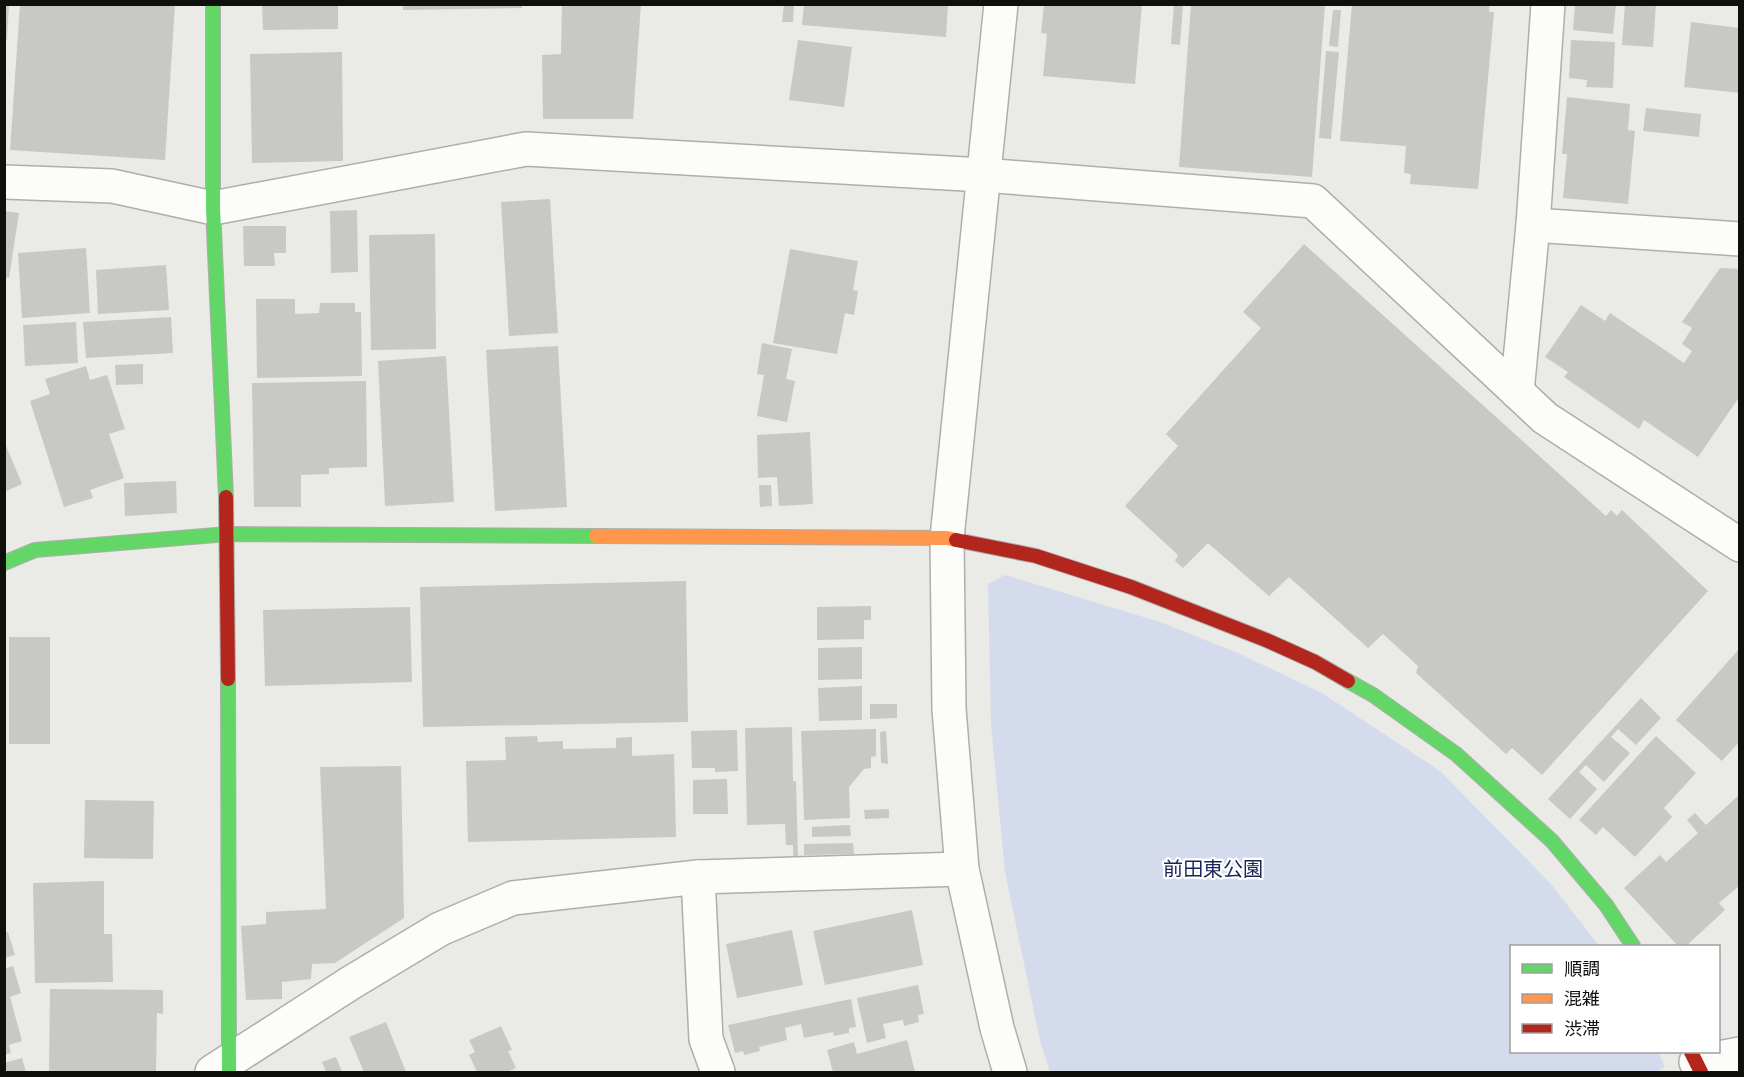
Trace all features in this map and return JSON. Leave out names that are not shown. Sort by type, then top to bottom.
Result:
[{"type":"street","points":[[213,4],[213,208],[228,534],[224,1069]]},
{"type":"street","points":[[1001,4],[947,538],[949,709],[962,869],[997,1028],[1010,1072]]},
{"type":"street","points":[[1517,392],[1533,225],[1548,4]]},
{"type":"street","points":[[4,182],[112,186],[213,208],[526,148],[983,175],[1313,201],[1545,418],[1740,545]]},
{"type":"street","points":[[1533,225],[1740,238]]},
{"type":"street","points":[[4,563],[34,550],[228,534],[947,538],[1036,556],[1131,587],[1266,640],[1315,662],[1373,695],[1456,754],[1552,841],[1606,905],[1632,945]]},
{"type":"street","points":[[224,1069],[352,982],[440,929],[513,898],[698,878],[962,869]]},
{"type":"street","points":[[698,878],[706,1039],[718,1072]]},
{"type":"street","points":[[1696,1062],[1740,1054]]},
{"type":"green space","name":"前田東公園","points":[[1005,575],[1160,622],[1240,654],[1322,693],[1440,771],[1551,884],[1598,945],[1510,945],[1510,1053],[1658,1053],[1665,1067],[1656,1072],[1050,1072],[1040,1041],[1005,872],[991,725],[988,584]]},
{"type":"building","points":[[4,4],[9,4],[7,40],[4,40]]},
{"type":"building","points":[[20,4],[175,4],[165,160],[10,150]]},
{"type":"building","points":[[262,4],[338,4],[338,29],[263,30]]},
{"type":"building","points":[[403,4],[522,4],[522,8],[403,10]]},
{"type":"building","points":[[641,4],[633,119],[543,119],[542,55],[561,54],[562,5]]},
{"type":"building","points":[[784,4],[794,4],[793,22],[782,22]]},
{"type":"building","points":[[804,4],[948,4],[946,37],[802,25]]},
{"type":"building","points":[[1044,4],[1142,4],[1135,84],[1043,76],[1047,34],[1041,33]]},
{"type":"building","points":[[1174,4],[1183,4],[1180,45],[1171,44]]},
{"type":"building","points":[[1191,4],[1325,4],[1312,177],[1179,167]]},
{"type":"building","points":[[1352,4],[1490,4],[1489,12],[1494,12],[1478,189],[1410,184],[1411,174],[1404,173],[1406,146],[1340,141]]},
{"type":"building","points":[[1575,4],[1616,4],[1613,34],[1573,30]]},
{"type":"building","points":[[1625,4],[1656,4],[1653,47],[1622,45]]},
{"type":"building","points":[[1333,10],[1341,10],[1338,47],[1329,46]]},
{"type":"building","points":[[1691,22],[1740,28],[1740,93],[1684,87]]},
{"type":"building","points":[[798,40],[852,47],[844,107],[789,100]]},
{"type":"building","points":[[1571,40],[1615,42],[1613,88],[1586,87],[1587,80],[1569,78]]},
{"type":"building","points":[[1326,51],[1339,52],[1331,139],[1319,138]]},
{"type":"building","points":[[342,52],[343,161],[252,163],[250,54]]},
{"type":"building","points":[[1567,97],[1630,104],[1628,130],[1635,131],[1628,204],[1563,198],[1567,154],[1562,154]]},
{"type":"building","points":[[1646,108],[1701,114],[1699,137],[1643,131]]},
{"type":"building","points":[[550,199],[558,333],[509,336],[501,202]]},
{"type":"building","points":[[357,210],[358,272],[331,273],[330,211]]},
{"type":"building","points":[[4,211],[19,213],[9,278],[4,277]]},
{"type":"building","points":[[243,226],[286,226],[286,253],[274,253],[275,266],[244,266]]},
{"type":"building","points":[[435,234],[436,349],[371,350],[369,235]]},
{"type":"building","points":[[1304,244],[1606,516],[1611,510],[1617,516],[1622,510],[1708,591],[1542,775],[1512,748],[1506,754],[1416,673],[1418,666],[1383,634],[1368,648],[1289,577],[1269,596],[1208,543],[1183,568],[1175,561],[1178,555],[1125,506],[1178,446],[1166,434],[1261,328],[1243,312]]},
{"type":"building","points":[[86,248],[90,313],[22,318],[18,253]]},
{"type":"building","points":[[790,249],[858,261],[853,290],[858,291],[854,315],[845,313],[837,354],[773,343]]},
{"type":"building","points":[[166,265],[169,310],[98,314],[96,270]]},
{"type":"building","points":[[1720,268],[1740,269],[1740,396],[1698,457],[1644,420],[1639,429],[1564,377],[1568,372],[1545,357],[1581,305],[1605,321],[1610,313],[1684,363],[1692,351],[1682,344],[1692,328],[1682,322]]},
{"type":"building","points":[[256,299],[295,299],[295,314],[319,313],[320,303],[355,303],[355,312],[361,312],[362,376],[257,378]]},
{"type":"building","points":[[171,317],[173,353],[86,358],[83,322]]},
{"type":"building","points":[[76,322],[78,363],[25,366],[23,325]]},
{"type":"building","points":[[762,343],[792,349],[786,379],[795,381],[787,422],[757,416],[764,375],[757,374]]},
{"type":"building","points":[[558,346],[567,507],[495,511],[486,350]]},
{"type":"building","points":[[446,356],[454,502],[385,506],[378,361]]},
{"type":"building","points":[[143,364],[143,384],[116,385],[115,365]]},
{"type":"building","points":[[86,366],[90,380],[107,375],[125,429],[109,434],[124,478],[90,490],[93,498],[64,507],[30,401],[50,394],[45,379]]},
{"type":"building","points":[[366,381],[367,467],[329,468],[329,474],[301,475],[301,507],[254,507],[252,383]]},
{"type":"building","points":[[810,432],[813,504],[779,506],[777,477],[758,478],[757,435]]},
{"type":"building","points":[[4,441],[22,484],[4,492]]},
{"type":"building","points":[[176,481],[177,513],[125,516],[124,483]]},
{"type":"building","points":[[759,485],[771,485],[772,506],[760,507]]},
{"type":"building","points":[[686,581],[688,722],[423,727],[420,587]]},
{"type":"building","points":[[871,606],[871,620],[864,620],[864,639],[817,640],[817,607]]},
{"type":"building","points":[[410,607],[412,682],[265,686],[263,610]]},
{"type":"building","points":[[9,637],[50,637],[50,744],[9,744]]},
{"type":"building","points":[[862,647],[862,679],[818,680],[818,648]]},
{"type":"building","points":[[1740,648],[1740,741],[1722,761],[1676,720]]},
{"type":"building","points":[[862,686],[862,720],[819,721],[818,688]]},
{"type":"building","points":[[1641,698],[1661,718],[1636,745],[1618,729],[1611,737],[1630,753],[1604,782],[1586,765],[1579,772],[1597,789],[1570,819],[1548,799]]},
{"type":"building","points":[[870,704],[897,704],[897,718],[870,719]]},
{"type":"building","points":[[792,727],[798,856],[793,856],[793,845],[786,845],[785,824],[747,825],[745,728]]},
{"type":"building","points":[[876,729],[876,756],[871,757],[871,768],[864,769],[849,787],[850,818],[804,820],[801,731]]},
{"type":"building","points":[[737,730],[738,771],[715,772],[715,768],[692,768],[691,731]]},
{"type":"building","points":[[886,731],[888,764],[881,763],[880,732]]},
{"type":"building","points":[[537,736],[538,742],[563,741],[563,749],[616,748],[616,738],[632,737],[632,756],[674,754],[676,837],[468,842],[466,761],[506,760],[505,737]]},
{"type":"building","points":[[1656,736],[1696,773],[1664,808],[1672,817],[1635,857],[1603,827],[1596,835],[1579,820]]},
{"type":"building","points":[[401,766],[404,918],[335,963],[312,964],[311,979],[282,982],[282,999],[246,1000],[241,926],[266,924],[266,912],[326,909],[320,767]]},
{"type":"building","points":[[727,779],[728,814],[693,814],[693,780]]},
{"type":"building","points":[[1740,794],[1740,885],[1719,903],[1725,910],[1687,945],[1677,945],[1624,888],[1660,855],[1666,862],[1698,833],[1687,820],[1695,813],[1706,825]]},
{"type":"building","points":[[85,800],[154,801],[153,859],[84,858]]},
{"type":"building","points":[[889,809],[889,818],[865,819],[864,810]]},
{"type":"building","points":[[850,825],[851,836],[812,837],[812,827]]},
{"type":"building","points":[[853,843],[854,854],[804,855],[804,844]]},
{"type":"building","points":[[104,881],[104,934],[112,934],[113,982],[35,983],[33,883]]},
{"type":"building","points":[[912,910],[923,965],[825,985],[813,931]]},
{"type":"building","points":[[792,930],[803,985],[737,998],[726,944]]},
{"type":"building","points":[[8,932],[15,955],[4,958],[4,933]]},
{"type":"building","points":[[13,966],[21,993],[10,997],[22,1041],[9,1045],[11,1053],[4,1055],[4,969]]},
{"type":"building","points":[[918,985],[924,1014],[918,1015],[919,1022],[904,1026],[903,1020],[883,1024],[886,1038],[867,1043],[857,998]]},
{"type":"building","points":[[50,989],[163,990],[163,1014],[157,1013],[156,1072],[49,1072]]},
{"type":"building","points":[[851,999],[856,1027],[849,1028],[849,1033],[834,1036],[833,1032],[804,1038],[801,1024],[785,1028],[787,1040],[759,1047],[760,1051],[744,1055],[743,1051],[735,1053],[728,1025]]},
{"type":"building","points":[[386,1022],[406,1072],[364,1072],[349,1037]]},
{"type":"building","points":[[501,1026],[512,1050],[508,1051],[516,1068],[506,1072],[477,1072],[469,1055],[475,1052],[469,1040]]},
{"type":"building","points":[[907,1040],[915,1072],[833,1072],[827,1050],[854,1042],[857,1054]]},
{"type":"building","points":[[336,1057],[342,1072],[326,1072],[322,1062]]},
{"type":"building","points":[[22,1058],[26,1072],[4,1072],[4,1063]]},
{"type":"traffic: fast","points":[[213,4],[213,208],[226,497]]},
{"type":"traffic: fast","points":[[4,563],[35,550],[228,534],[596,536]]},
{"type":"traffic: fast","points":[[228,679],[229,1072]]},
{"type":"traffic: fast","points":[[1348,681],[1373,695],[1456,754],[1552,841],[1606,905],[1632,945]]},
{"type":"traffic: slow","points":[[596,536],[947,538],[956,540]]},
{"type":"traffic: jam","points":[[226,497],[228,679]]},
{"type":"traffic: jam","points":[[956,540],[1036,556],[1131,587],[1266,640],[1315,662],[1348,681]]},
{"type":"traffic: jam","points":[[1692,1053],[1701,1072]]}]
